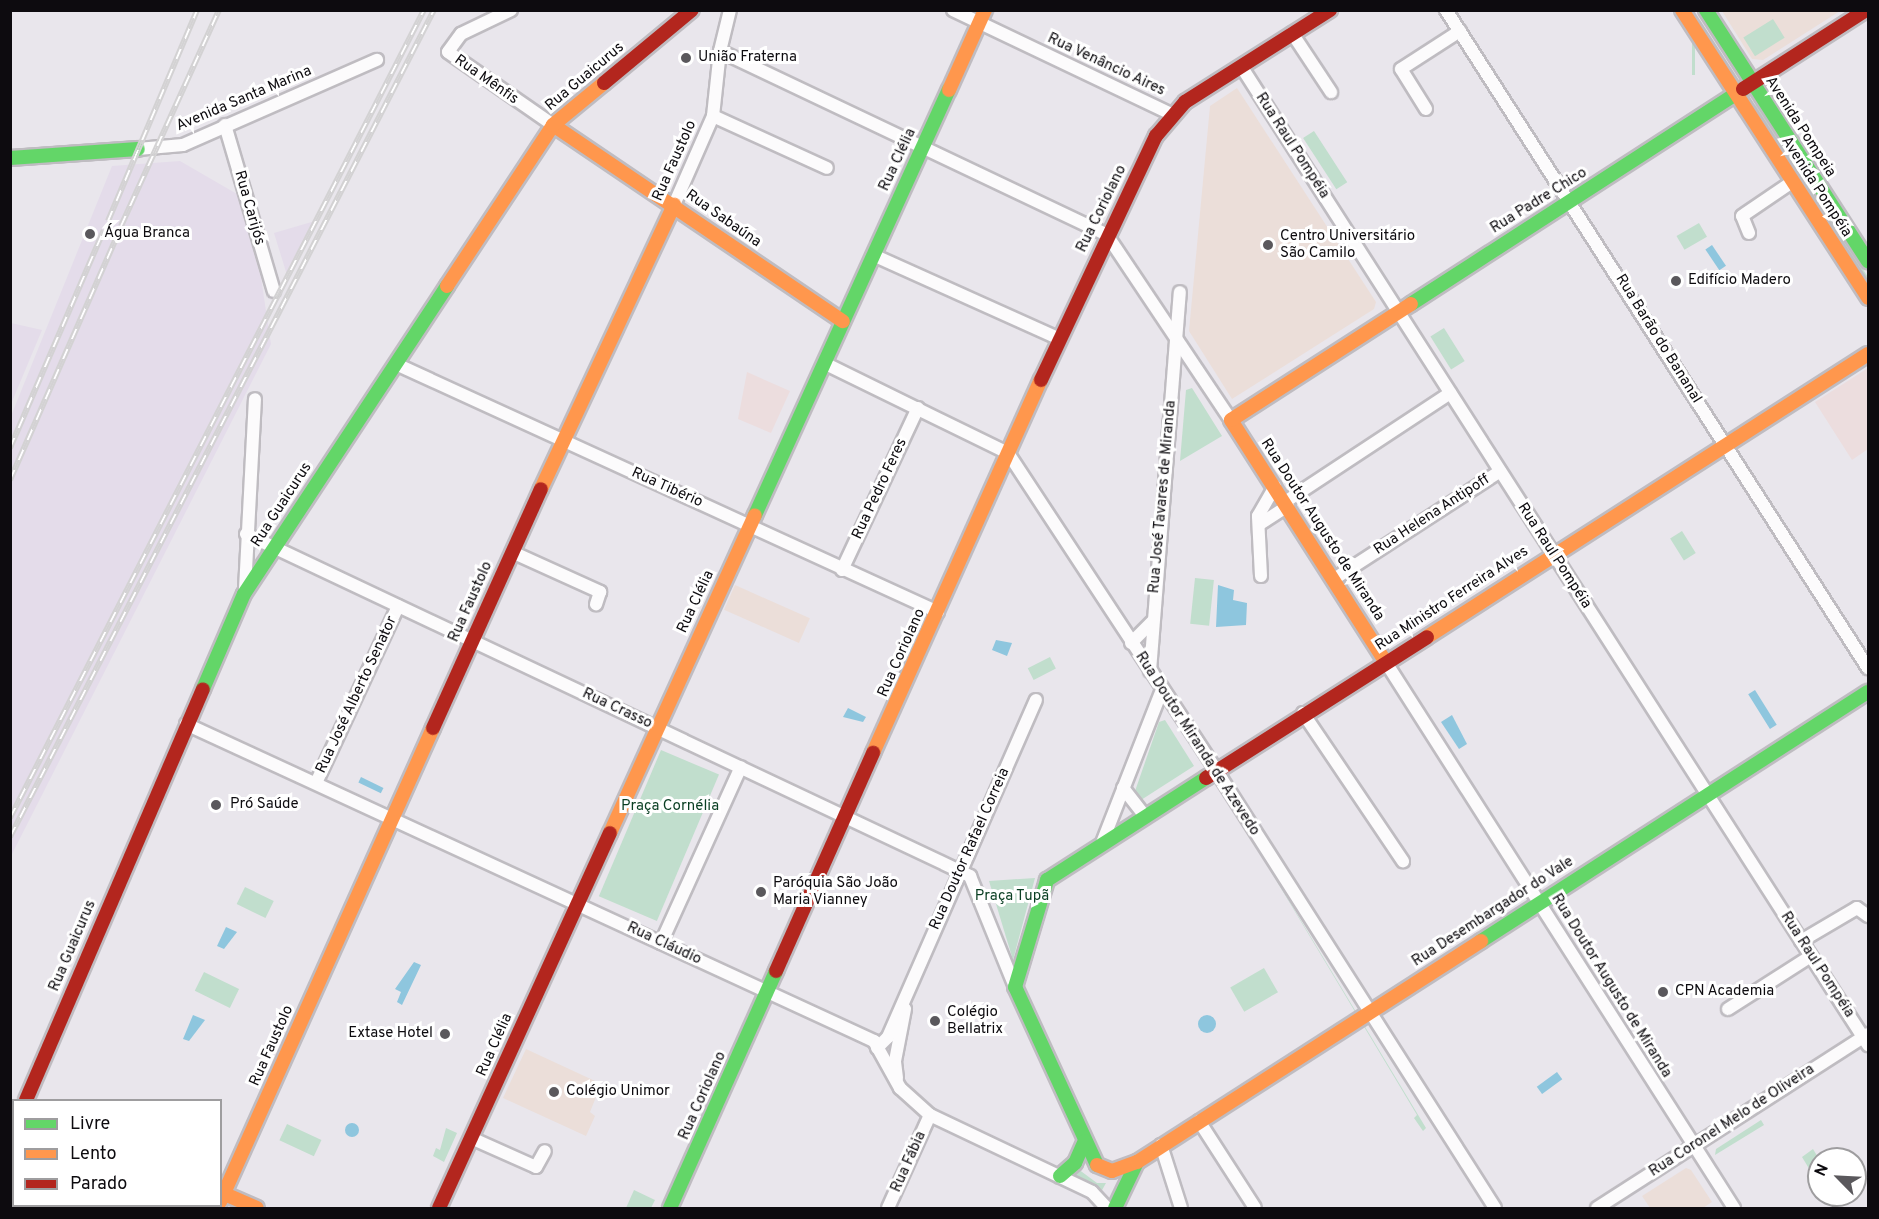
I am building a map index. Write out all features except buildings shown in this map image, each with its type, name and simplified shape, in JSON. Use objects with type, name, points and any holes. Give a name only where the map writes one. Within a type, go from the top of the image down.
[{"type":"street","name":"Rua Mênfis","points":[[511,10],[462,34],[449,53],[553,125]]},
{"type":"street","name":"Rua Guaicurus","points":[[27,1099],[186,724],[244,594],[553,125],[692,10]]},
{"type":"street","name":"Rua Faustolo","points":[[222,1196],[562,441],[674,205],[713,116],[720,51],[730,10]]},
{"type":"street","name":"Rua Venâncio Aires","points":[[953,10],[982,17],[1171,114],[1241,66],[1330,10]]},
{"type":"street","name":"Rua Barão do Bananal","points":[[1446,10],[1869,668]]},
{"type":"street","points":[[1682,10],[1736,94]]},
{"type":"street","name":"Avenida Pompeia","points":[[1706,10],[1869,261]]},
{"type":"street","name":"Rua Padre Chico","points":[[1231,420],[1397,310],[1866,10]]},
{"type":"street","name":"Rua Clélia","points":[[439,1209],[982,17]]},
{"type":"street","points":[[1426,109],[1401,69],[1460,31]]},
{"type":"street","points":[[1292,33],[1331,92]]},
{"type":"street","name":"Rua Doutor Augusto de Miranda","points":[[720,51],[1107,235],[1275,486],[1734,1209]]},
{"type":"street","name":"Avenida Santa Marina","points":[[10,158],[183,145],[377,60]]},
{"type":"street","name":"Rua Raul Pompéia","points":[[1241,66],[1811,956],[1867,1039]]},
{"type":"street","name":"Avenida Pompéia","points":[[1736,94],[1869,298]]},
{"type":"street","name":"Rua Coriolano","points":[[670,1209],[848,817],[1008,453],[1107,235],[1156,136],[1171,114]]},
{"type":"street","points":[[713,116],[827,168]]},
{"type":"street","name":"Rua Carijós","points":[[225,125],[274,291]]},
{"type":"street","name":"Rua Sabaúna","points":[[553,125],[843,321]]},
{"type":"street","points":[[1749,232],[1742,216],[1792,182]]},
{"type":"street","points":[[873,255],[1060,339]]},
{"type":"street","name":"Rua José Tavares de Miranda","points":[[1150,670],[1180,292]]},
{"type":"street","name":"Rua Ministro Ferreira Alves","points":[[1015,987],[1043,889],[1054,873],[1869,354]]},
{"type":"street","points":[[1173,373],[1188,355]]},
{"type":"street","points":[[824,363],[1008,453]]},
{"type":"street","name":"Rua Tibério","points":[[396,364],[938,612]]},
{"type":"street","points":[[1260,524],[1450,393]]},
{"type":"street","points":[[244,594],[255,399]]},
{"type":"street","name":"Rua Pedro Feres","points":[[842,570],[918,408]]},
{"type":"street","name":"Rua Doutor Miranda de Azevedo","points":[[1008,453],[1216,770],[1367,1013],[1495,1209]]},
{"type":"street","name":"Rua Helena Antipoff","points":[[1334,579],[1500,471]]},
{"type":"street","points":[[1261,576],[1258,516],[1275,486]]},
{"type":"street","points":[[246,534],[273,547]]},
{"type":"street","name":"Rua Crasso","points":[[273,547],[961,871]]},
{"type":"street","points":[[512,552],[600,592],[596,604]]},
{"type":"street","name":"Rua José Alberto Senator","points":[[316,783],[398,606]]},
{"type":"street","points":[[1131,643],[1154,621]]},
{"type":"street","points":[[1102,843],[1162,690]]},
{"type":"street","name":"Rua Desembargador do Vale","points":[[1137,1162],[1869,692]]},
{"type":"street","name":"Rua Doutor Rafael Correia","points":[[877,1048],[888,1037],[1036,700]]},
{"type":"street","points":[[1304,713],[1403,861]]},
{"type":"street","name":"Rua Cláudio","points":[[186,724],[874,1041],[897,1082],[930,1114],[1092,1192],[1107,1209]]},
{"type":"street","points":[[661,943],[741,767]]},
{"type":"street","points":[[1124,788],[1144,815]]},
{"type":"street","points":[[961,871],[970,876],[1015,987],[1096,1164],[1106,1171],[1137,1162]]},
{"type":"street","points":[[1801,940],[1857,908],[1869,916]]},
{"type":"street","points":[[1728,1009],[1811,956]]},
{"type":"street","name":"Rua Doutor Rafael Correia","points":[[897,1082],[896,1061],[905,999]]},
{"type":"street","name":"Rua Coronel Melo de Oliveira","points":[[1596,1209],[1867,1039]]},
{"type":"street","name":"Rua Fábia","points":[[888,1209],[930,1114]]},
{"type":"street","points":[[1199,1121],[1255,1209]]},
{"type":"street","points":[[471,1138],[536,1167],[545,1151]]},
{"type":"street","points":[[1060,1176],[1075,1163],[1085,1141]]},
{"type":"street","points":[[1161,1145],[1181,1209]]},
{"type":"street","points":[[1115,1209],[1137,1162]]},
{"type":"street","points":[[222,1200],[257,1209]]},
{"type":"shaded area","points":[[1722,11],[1840,11],[1763,60],[1752,59]]},
{"type":"shaded area","name":"Centro Universitário São Camilo","points":[[1237,88],[1376,302],[1374,309],[1232,399],[1189,331],[1210,106]]},
{"type":"shaded area","points":[[180,161],[237,194],[261,278],[271,344],[11,856],[11,416],[112,166]]},
{"type":"shaded area","points":[[315,221],[287,275],[274,233]]},
{"type":"shaded area","points":[[10,323],[42,330],[11,404]]},
{"type":"shaded area","points":[[1868,368],[1868,449],[1852,460],[1815,402]]},
{"type":"shaded area","points":[[747,372],[790,391],[771,433],[738,419]]},
{"type":"shaded area","points":[[735,585],[810,618],[799,643],[724,610]]},
{"type":"shaded area","name":"Colégio Unimor","points":[[526,1049],[608,1087],[596,1097],[590,1112],[595,1116],[586,1136],[503,1098]]},
{"type":"shaded area","points":[[1686,1168],[1691,1170],[1712,1202],[1703,1208],[1650,1208],[1642,1196]]},
{"type":"green space","points":[[1692,11],[1695,11],[1695,75],[1692,75]]},
{"type":"green space","points":[[1773,19],[1785,38],[1755,56],[1743,38]]},
{"type":"green space","points":[[1756,105],[1868,277],[1868,282],[1754,106]]},
{"type":"green space","points":[[1314,131],[1347,182],[1336,189],[1303,138]]},
{"type":"green space","points":[[1699,223],[1707,237],[1684,250],[1676,236]]},
{"type":"green space","points":[[1444,328],[1465,361],[1451,370],[1430,336]]},
{"type":"green space","points":[[1192,388],[1222,436],[1180,461],[1186,390]]},
{"type":"green space","points":[[1682,531],[1696,553],[1684,560],[1670,538]]},
{"type":"green space","points":[[1195,578],[1214,580],[1209,626],[1190,624]]},
{"type":"green space","points":[[1050,657],[1056,669],[1034,680],[1028,668]]},
{"type":"green space","points":[[1153,675],[1426,1128],[1423,1131],[1414,1118],[1417,1115]]},
{"type":"green space","points":[[1165,720],[1194,766],[1141,800],[1134,794],[1159,722]]},
{"type":"green space","name":"Praça Cornélia","points":[[661,750],[719,775],[657,921],[599,896]]},
{"type":"green space","name":"Praça Tupã","points":[[1035,878],[1013,960],[989,881]]},
{"type":"green space","points":[[245,887],[274,901],[265,918],[237,904]]},
{"type":"green space","points":[[1264,968],[1278,992],[1244,1012],[1230,988]]},
{"type":"green space","points":[[204,972],[239,989],[230,1008],[195,991]]},
{"type":"green space","points":[[1761,1120],[1764,1125],[1715,1155],[1716,1149]]},
{"type":"green space","points":[[287,1124],[321,1140],[314,1156],[279,1140]]},
{"type":"green space","points":[[446,1128],[457,1133],[444,1162],[433,1156],[436,1148],[440,1150]]},
{"type":"green space","points":[[1807,1153],[1807,1165],[1802,1157]]},
{"type":"green space","points":[[1078,1169],[1097,1183],[1106,1183],[1101,1192],[1074,1177]]},
{"type":"green space","points":[[634,1190],[655,1200],[651,1208],[626,1208]]},
{"type":"water","points":[[1712,245],[1726,266],[1719,270],[1705,249]]},
{"type":"water","points":[[1218,585],[1234,590],[1233,600],[1247,603],[1246,625],[1216,627]]},
{"type":"water","points":[[996,640],[1012,643],[1007,656],[992,650]]},
{"type":"water","points":[[1755,690],[1777,725],[1770,729],[1748,694]]},
{"type":"water","points":[[848,708],[866,717],[863,722],[843,717]]},
{"type":"water","points":[[1452,715],[1467,744],[1459,749],[1441,722]]},
{"type":"water","points":[[361,777],[383,788],[381,793],[358,782]]},
{"type":"water","points":[[226,927],[237,932],[224,949],[217,946]]},
{"type":"water","points":[[414,962],[421,965],[402,1005],[397,1002],[401,992],[395,989]]},
{"type":"water","points":[[193,1015],[205,1020],[189,1041],[183,1039]]},
{"type":"water","points":[[1203,1015],[1211,1015],[1216,1020],[1214,1031],[1203,1033],[1198,1028],[1198,1020]]},
{"type":"water","points":[[1557,1072],[1562,1079],[1542,1094],[1537,1087]]},
{"type":"water","points":[[352,1123],[357,1125],[359,1130],[357,1135],[352,1137],[347,1135],[345,1130],[347,1125]]},
{"type":"railway","points":[[108,221],[197,10]]},
{"type":"railway","points":[[121,226],[219,10]]},
{"type":"railway","points":[[10,818],[424,10]]},
{"type":"railway","points":[[10,837],[434,10]]},
{"type":"railway","points":[[10,448],[104,230]]},
{"type":"railway","points":[[10,480],[117,236]]},
{"type":"traffic: fast","points":[[1706,10],[1868,261]]},
{"type":"traffic: fast","points":[[1411,304],[1743,89]]},
{"type":"traffic: fast","points":[[755,515],[949,90]]},
{"type":"traffic: fast","points":[[10,158],[138,149]]},
{"type":"traffic: fast","points":[[203,689],[244,594],[447,286]]},
{"type":"traffic: fast","points":[[1481,941],[1868,692]]},
{"type":"traffic: fast","points":[[1097,1165],[1015,987],[1047,880],[1206,778]]},
{"type":"traffic: fast","points":[[670,1208],[776,971]]},
{"type":"traffic: fast","points":[[1060,1176],[1075,1163],[1085,1141]]},
{"type":"traffic: fast","points":[[1115,1208],[1137,1162]]},
{"type":"traffic: slow","points":[[949,90],[985,10]]},
{"type":"traffic: slow","points":[[1682,10],[1868,298]]},
{"type":"traffic: slow","points":[[447,286],[553,125],[604,83]]},
{"type":"traffic: slow","points":[[553,125],[843,321]]},
{"type":"traffic: slow","points":[[541,489],[674,205]]},
{"type":"traffic: slow","points":[[1385,661],[1231,420],[1411,304]]},
{"type":"traffic: slow","points":[[1427,637],[1868,354]]},
{"type":"traffic: slow","points":[[873,753],[1041,380]]},
{"type":"traffic: slow","points":[[610,833],[755,515]]},
{"type":"traffic: slow","points":[[222,1198],[433,728]]},
{"type":"traffic: slow","points":[[1097,1165],[1112,1171],[1137,1162],[1481,941]]},
{"type":"traffic: slow","points":[[222,1193],[257,1208]]},
{"type":"traffic: jam","points":[[604,83],[692,10]]},
{"type":"traffic: jam","points":[[1041,380],[1156,136],[1185,102],[1330,10]]},
{"type":"traffic: jam","points":[[1743,89],[1866,10]]},
{"type":"traffic: jam","points":[[433,728],[541,489]]},
{"type":"traffic: jam","points":[[1206,778],[1427,637]]},
{"type":"traffic: jam","points":[[26,1099],[203,689]]},
{"type":"traffic: jam","points":[[776,971],[873,753]]},
{"type":"traffic: jam","points":[[439,1208],[610,833]]},
{"type":"traffic: jam","points":[[10,1136],[12,1132]]},
{"type":"place","name":"União Fraterna","points":[[686,58]]},
{"type":"place","name":"Água Branca","points":[[90,234]]},
{"type":"place","name":"Centro Universitário São Camilo","points":[[1268,245]]},
{"type":"place","name":"Edifício Madero","points":[[1676,281]]},
{"type":"place","name":"Pró Saúde","points":[[216,805]]},
{"type":"place","name":"Paróquia São João Maria Vianney","points":[[761,892]]},
{"type":"place","name":"CPN Academia","points":[[1663,992]]},
{"type":"place","name":"Colégio Bellatrix","points":[[935,1021]]},
{"type":"place","name":"Extase Hotel","points":[[445,1034]]},
{"type":"place","name":"Colégio Unimor","points":[[554,1092]]}]
